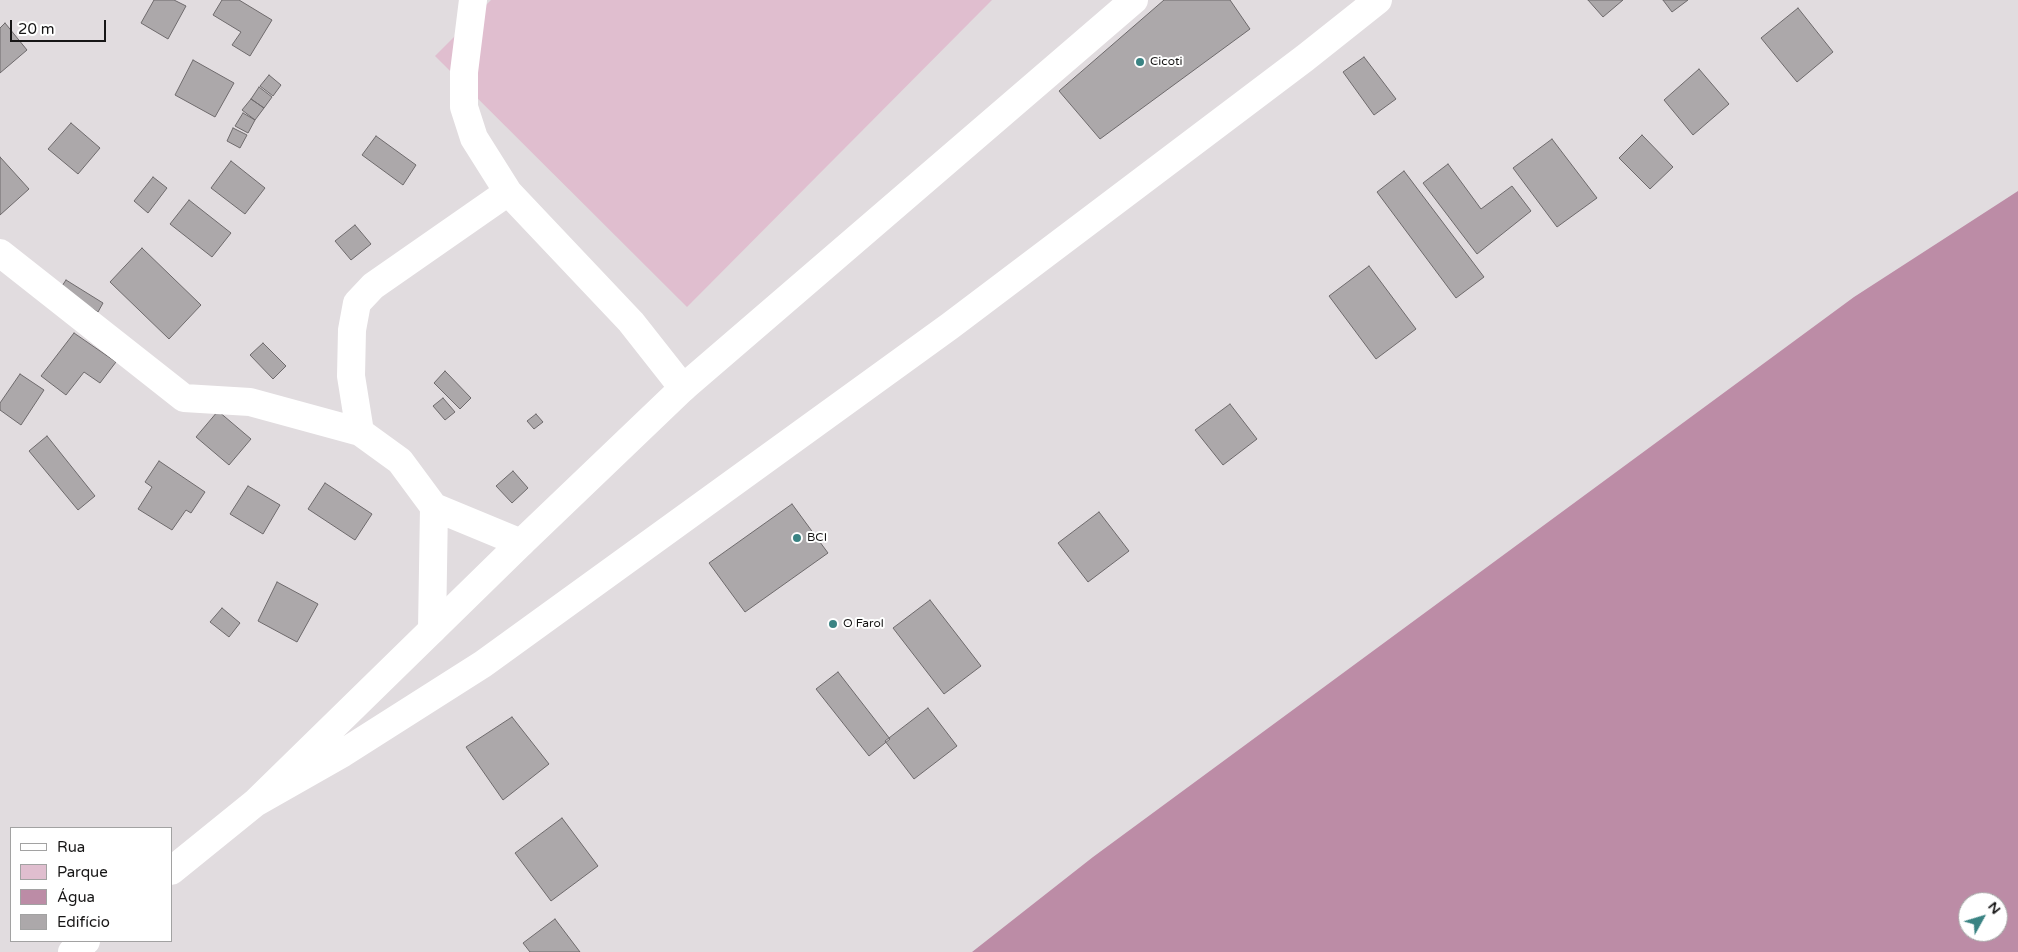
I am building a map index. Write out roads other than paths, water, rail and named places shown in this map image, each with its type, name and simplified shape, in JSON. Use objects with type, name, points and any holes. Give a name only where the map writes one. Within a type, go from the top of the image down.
[{"type":"street","points":[[473,0],[464,72],[464,107],[474,138],[508,192],[631,322],[683,388]]},
{"type":"street","points":[[172,870],[254,803],[520,543],[683,388],[1134,0]]},
{"type":"street","points":[[254,803],[344,753],[500,653],[950,326],[1378,0]]},
{"type":"street","points":[[360,432],[351,376],[352,330],[357,303],[372,286],[508,192]]},
{"type":"street","points":[[0,253],[184,398],[250,402],[360,432],[400,461],[434,507],[520,543]]},
{"type":"street","points":[[432,630],[434,507]]},
{"type":"street","points":[[72,952],[85,942]]},
{"type":"water","points":[[2018,191],[2018,952],[972,952],[1093,857],[1854,297]]},
{"type":"place","name":"Cicoti","points":[[1140,62]]},
{"type":"place","name":"BCI","points":[[797,538]]},
{"type":"place","name":"O Farol","points":[[833,624]]}]
